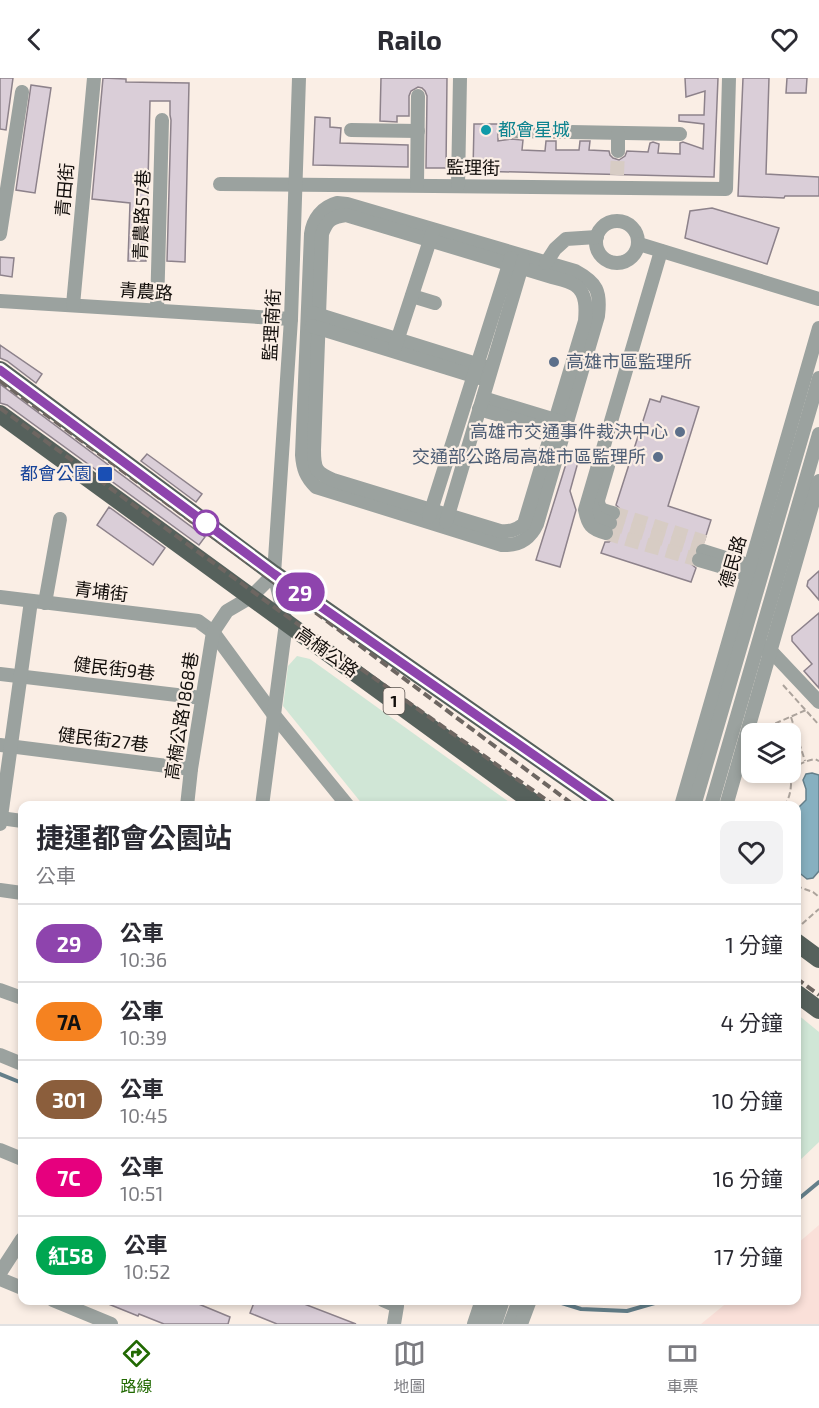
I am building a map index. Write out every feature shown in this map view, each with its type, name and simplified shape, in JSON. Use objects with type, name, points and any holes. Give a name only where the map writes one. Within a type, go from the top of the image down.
[{"type":"main road","name":"高楠公路","points":[[0,370],[274,574],[600,801]]},
{"type":"main road","name":"高楠公路","points":[[0,414],[531,801]]},
{"type":"main road","points":[[801,946],[819,959]]},
{"type":"main road","points":[[801,997],[819,1010]]},
{"type":"street","name":"青田街","points":[[72,305],[94,78]]},
{"type":"street","name":"監理南街","points":[[286,623],[274,574],[291,319],[299,78]]},
{"type":"street","points":[[458,185],[460,78]]},
{"type":"street","name":"監理街","points":[[220,184],[458,185],[617,181],[726,189],[729,78]]},
{"type":"street","points":[[0,234],[22,92]]},
{"type":"street","points":[[417,185],[418,96]]},
{"type":"street","name":"青農路57巷","points":[[157,310],[162,120]]},
{"type":"street","points":[[351,130],[418,131]]},
{"type":"street","points":[[516,131],[680,134]]},
{"type":"street","points":[[618,133],[618,151]]},
{"type":"street","points":[[432,235],[347,204],[330,205],[315,218],[312,228],[314,463],[322,475],[430,516],[509,532],[517,530],[524,524],[598,316],[600,301],[593,283],[575,271],[546,262],[517,260]]},
{"type":"street","points":[[314,317],[322,234],[325,225],[332,219],[346,215],[432,235],[517,260],[576,285],[585,300],[585,321],[559,427]]},
{"type":"street","points":[[610,222],[624,222],[636,231],[639,244],[633,257],[621,263],[614,263],[598,251],[597,237],[604,225],[610,222]]},
{"type":"street","points":[[396,346],[432,235]]},
{"type":"street","points":[[546,262],[566,239],[597,237]]},
{"type":"street","points":[[639,244],[819,299]]},
{"type":"street","points":[[665,252],[598,500],[598,505],[609,523],[596,530],[588,522],[585,510],[665,252]]},
{"type":"street","points":[[430,516],[483,372],[517,260]]},
{"type":"street","points":[[412,296],[435,303]]},
{"type":"street","name":"青農路","points":[[0,301],[291,319]]},
{"type":"street","points":[[314,317],[396,346],[483,372]]},
{"type":"street","name":"德民路","points":[[683,801],[734,642],[787,461],[819,328]]},
{"type":"street","points":[[446,521],[481,403],[483,372]]},
{"type":"street","name":"德民路","points":[[787,461],[819,378]]},
{"type":"street","points":[[481,403],[559,427]]},
{"type":"street","points":[[727,801],[763,648],[814,469],[819,434]]},
{"type":"street","points":[[787,461],[814,469]]},
{"type":"street","points":[[713,801],[819,481]]},
{"type":"street","points":[[18,821],[0,820],[5,746],[38,602],[60,519]]},
{"type":"street","points":[[702,551],[745,554],[756,567],[740,572],[702,551]]},
{"type":"street","points":[[274,574],[251,597],[227,611],[213,632],[274,715],[344,801]]},
{"type":"street","name":"青埔街","points":[[0,597],[198,621],[213,632]]},
{"type":"street","points":[[263,801],[286,623]]},
{"type":"street","name":"高楠公路1868巷","points":[[188,801],[213,632]]},
{"type":"street","points":[[734,642],[763,648],[819,702]]},
{"type":"street","name":"德民路","points":[[695,801],[734,642]]},
{"type":"street","name":"健民街9巷","points":[[0,674],[202,698]]},
{"type":"street","name":"健民街27巷","points":[[5,746],[191,769]]},
{"type":"street","points":[[0,890],[18,892]]},
{"type":"street","points":[[0,990],[18,997]]},
{"type":"street","points":[[0,1055],[18,1062]]},
{"type":"street","points":[[0,1150],[18,1157]]},
{"type":"street","points":[[0,1273],[18,1245]]},
{"type":"street","points":[[0,1279],[18,1286]]},
{"type":"street","points":[[65,1305],[111,1324]]},
{"type":"street","points":[[394,1305],[397,1306],[394,1324]]},
{"type":"street","points":[[474,1324],[480,1305]]},
{"type":"street","points":[[485,1324],[491,1305]]},
{"type":"street","points":[[495,1324],[502,1305]]},
{"type":"street","points":[[510,1324],[517,1305]]},
{"type":"street","points":[[521,1324],[528,1305]]},
{"type":"path","points":[[783,685],[819,725]]},
{"type":"path","points":[[777,723],[806,710]]},
{"type":"path","points":[[791,717],[805,761]]},
{"type":"path","points":[[788,801],[792,773],[797,765],[815,759],[819,761]]},
{"type":"path","points":[[801,888],[819,897]]},
{"type":"path","points":[[802,924],[819,909]]},
{"type":"shaded area","points":[[819,1225],[819,1324],[701,1324],[724,1305],[801,1305],[801,1241]]},
{"type":"green space","points":[[297,656],[310,659],[507,801],[360,801],[283,706],[288,666]]},
{"type":"green space","points":[[801,1017],[819,1032],[819,1142],[801,1159]]},
{"type":"water","points":[[806,774],[819,775],[819,871],[813,878],[807,879],[801,874],[801,805],[806,800],[803,780]]},
{"type":"building","points":[[0,78],[13,78],[6,130],[0,129]]},
{"type":"building","points":[[103,78],[126,79],[126,82],[189,83],[185,262],[167,261],[170,101],[150,101],[146,261],[128,261],[130,203],[92,199]]},
{"type":"building","points":[[381,78],[447,78],[446,168],[426,168],[427,96],[425,91],[418,87],[411,91],[409,116],[397,116],[397,122],[380,121]]},
{"type":"building","name":"都會星城","points":[[685,78],[718,78],[714,177],[473,171],[474,124],[498,124],[498,141],[523,140],[522,150],[545,151],[546,141],[556,141],[556,150],[579,150],[580,141],[590,141],[589,150],[609,151],[613,158],[619,160],[625,156],[627,151],[648,152],[650,143],[653,142],[659,144],[658,153],[680,154],[680,143],[683,142],[703,149],[704,124],[679,121],[679,115],[704,115],[705,91],[686,97]]},
{"type":"building","points":[[743,78],[769,78],[766,174],[819,177],[819,196],[785,196],[784,198],[738,196]]},
{"type":"building","points":[[787,78],[807,78],[806,93],[786,93]]},
{"type":"building","points":[[31,85],[51,88],[35,193],[16,190]]},
{"type":"building","points":[[315,117],[330,118],[330,127],[341,128],[340,143],[408,145],[408,167],[313,165]]},
{"type":"building","points":[[712,208],[779,228],[767,264],[685,238],[690,211]]},
{"type":"building","points":[[0,257],[14,258],[12,277],[0,275]]},
{"type":"building","points":[[0,345],[42,374],[36,383],[0,358]]},
{"type":"building","points":[[0,384],[205,537],[199,545],[7,405],[0,403]]},
{"type":"building","name":"交通部公路局高雄市區監理所","points":[[662,396],[699,407],[668,506],[711,520],[704,542],[697,545],[691,557],[690,563],[696,568],[691,582],[601,553],[605,542],[613,539],[619,525],[618,520],[622,516],[622,511],[616,505],[650,399],[660,402]]},
{"type":"building","points":[[570,451],[580,455],[570,491],[576,510],[560,567],[536,560]]},
{"type":"building","points":[[147,454],[202,494],[196,502],[141,461]]},
{"type":"building","points":[[109,507],[165,548],[153,565],[97,525]]},
{"type":"building","points":[[819,571],[819,600],[807,586],[808,581]]},
{"type":"building","points":[[819,613],[819,688],[804,671],[812,664],[792,641],[792,636]]},
{"type":"building","points":[[111,1305],[201,1305],[230,1317],[228,1324],[164,1324],[139,1314],[138,1316]]},
{"type":"building","points":[[253,1305],[307,1305],[356,1324],[277,1324],[250,1313]]},
{"type":"waterway","points":[[0,1074],[18,1081]]},
{"type":"waterway","points":[[801,1197],[819,1182]]},
{"type":"waterway","points":[[568,1305],[581,1309],[627,1311],[648,1305]]},
{"type":"tunnel","points":[[617,175],[618,151]]},
{"type":"tunnel","points":[[613,513],[705,542]]},
{"type":"tunnel","points":[[610,523],[703,551]]},
{"type":"tunnel","points":[[606,533],[699,560]]},
{"type":"railway","points":[[0,381],[568,801]]},
{"type":"railway","points":[[0,408],[292,620],[548,801]]},
{"type":"railway","points":[[801,982],[819,995]]},
{"type":"bus line","name":"29","points":[[0,370],[274,574],[600,801]]},
{"type":"place","name":"都會星城","points":[[486,130]]},
{"type":"place","name":"高雄市區監理所","points":[[554,362]]},
{"type":"place","name":"高雄市交通事件裁決中心","points":[[680,432]]},
{"type":"place","name":"交通部公路局高雄市區監理所","points":[[658,457]]},
{"type":"place","name":"都會公園","points":[[105,474]]}]
